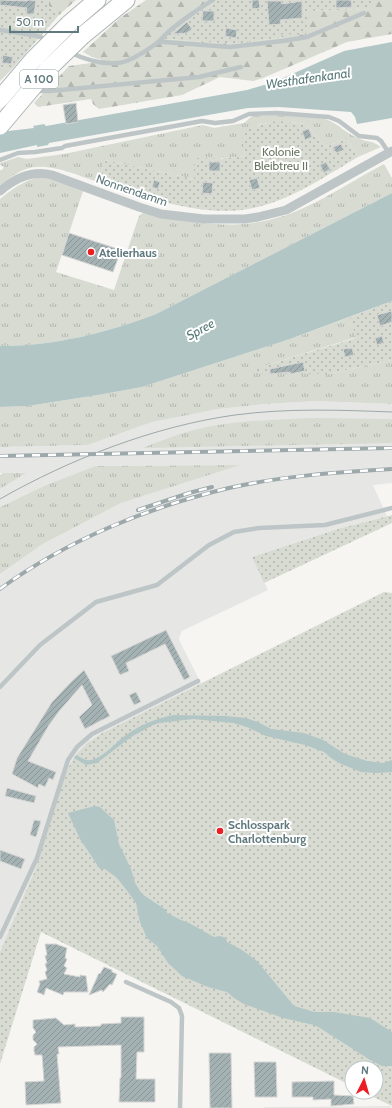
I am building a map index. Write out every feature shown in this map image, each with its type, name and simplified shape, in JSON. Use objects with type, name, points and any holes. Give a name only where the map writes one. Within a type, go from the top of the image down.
[{"type":"highway","name":"A 100","points":[[7,96],[33,60],[69,24],[97,0]]},
{"type":"highway","name":"A 100","points":[[0,126],[48,69],[82,36],[126,0]]},
{"type":"street","name":"Nonnendamm","points":[[0,191],[25,175],[43,173],[161,214],[204,219],[245,219],[286,210],[390,152]]},
{"type":"lane","points":[[63,49],[80,58],[98,62],[114,63],[128,60],[158,42],[165,34],[213,0]]},
{"type":"lane","points":[[158,42],[230,47],[283,41],[307,37],[364,12]]},
{"type":"lane","points":[[0,30],[38,36],[57,46]]},
{"type":"lane","points":[[11,78],[51,42]]},
{"type":"lane","points":[[20,92],[50,91],[199,77],[241,67]]},
{"type":"lane","points":[[0,93],[7,96]]},
{"type":"lane","points":[[0,160],[18,153],[62,148],[65,146],[202,121],[215,123],[233,120],[249,114],[276,113],[330,117],[339,121],[359,136],[377,138],[390,152]]},
{"type":"lane","points":[[0,687],[40,645],[96,602],[157,585],[209,545],[234,532],[259,528],[325,525],[392,508]]},
{"type":"lane","points":[[0,937],[37,858],[68,760],[77,747],[92,734],[198,681]]},
{"type":"lane","points":[[126,982],[171,1002],[179,1008],[182,1016],[180,1108]]},
{"type":"shaded area","points":[[317,401],[392,404],[392,483],[373,485],[387,516],[341,528],[252,557],[268,590],[182,631],[179,638],[180,642],[201,683],[91,740],[65,776],[37,868],[0,952],[0,574],[43,544],[121,503],[238,465],[95,466],[46,485],[0,507],[0,489],[25,473],[0,473],[0,447],[88,445],[152,422],[185,415],[218,409],[265,404]]},
{"type":"shaded area","points":[[391,1106],[391,1108],[264,1108],[264,1107]]},
{"type":"green space","points":[[0,0],[49,0],[49,6],[59,15],[11,70],[0,67]]},
{"type":"green space","points":[[49,0],[76,0],[59,15],[49,6]]},
{"type":"green space","points":[[146,0],[218,0],[199,11],[165,39],[235,44],[282,37],[282,34],[308,11],[373,9],[373,0],[392,0],[392,34],[347,42],[253,81],[220,77],[182,95],[99,109],[93,104],[91,99],[38,107],[34,103],[69,66],[91,63],[102,64],[102,60],[83,52],[120,18]]},
{"type":"green space","points":[[218,0],[373,0],[373,9],[308,11],[306,35],[282,34],[282,37],[235,44],[165,39],[165,37],[189,18]]},
{"type":"green space","points":[[0,67],[11,70],[0,81]]},
{"type":"green space","points":[[278,115],[311,117],[328,120],[354,136],[381,147],[358,157],[346,138],[325,147],[306,124],[272,122],[256,126],[243,136],[245,155],[240,157],[223,158],[194,167],[194,179],[105,160],[98,182],[63,170],[34,167],[19,172],[0,185],[0,170],[4,167],[0,165],[0,163],[18,157],[27,159],[64,154],[203,125],[214,128],[244,123],[252,116]]},
{"type":"green space","name":"Kolonie Bleibtreu II","points":[[278,121],[306,124],[325,147],[346,138],[358,157],[313,184],[289,196],[265,205],[244,210],[223,211],[181,206],[98,182],[105,160],[194,179],[196,158],[223,159],[245,155],[243,140],[244,132],[255,127]]},
{"type":"green space","points":[[384,164],[392,178],[392,193],[156,314],[118,327],[80,337],[40,344],[0,346],[0,199],[30,180],[44,177],[51,178],[83,191],[56,272],[114,290],[139,216],[143,213],[190,221],[221,224],[252,223],[269,220],[300,210]]},
{"type":"green space","points":[[392,301],[392,360],[328,374],[244,373],[356,338],[350,317]]},
{"type":"green space","points":[[350,317],[357,337],[261,367],[328,374],[392,360],[392,404],[317,401],[218,409],[152,422],[88,445],[0,447],[0,407],[28,406],[142,387],[290,339]]},
{"type":"green space","points":[[315,418],[392,419],[392,443],[143,448],[197,429],[230,423]]},
{"type":"green space","points":[[240,465],[121,503],[43,544],[0,574],[0,507],[46,485],[95,466]]},
{"type":"green space","points":[[3,473],[26,473],[0,489],[0,475]]},
{"type":"green space","points":[[392,515],[392,523],[264,583],[252,557],[341,528]]},
{"type":"green space","name":"Schlosspark Charlottenburg","points":[[384,592],[392,593],[392,1106],[380,1100],[384,1100],[384,1060],[344,1060],[344,1082],[41,932],[0,1064],[0,952],[36,868],[68,768],[75,756],[86,744],[102,733]]},
{"type":"water","name":"Westhafenkanal","points":[[392,42],[392,118],[357,124],[355,117],[351,112],[279,107],[248,108],[49,143],[48,145],[37,147],[37,145],[0,153],[0,132],[34,128],[33,126],[44,124],[46,126],[247,90],[274,82],[344,51]]},
{"type":"water","name":"Spree","points":[[392,193],[392,301],[290,339],[142,387],[28,406],[0,407],[0,346],[40,344],[80,337],[118,327],[156,314]]},
{"type":"water","points":[[174,715],[246,718],[271,729],[304,733],[323,740],[345,754],[367,761],[383,763],[392,760],[392,772],[361,772],[339,763],[324,752],[305,745],[266,736],[247,727],[233,723],[193,719],[153,725],[131,737],[97,763],[86,765],[74,758],[76,755],[86,760],[95,759],[137,728],[155,720]]},
{"type":"water","points":[[95,806],[100,807],[114,820],[119,844],[131,869],[135,883],[142,894],[166,910],[167,913],[214,937],[220,936],[226,938],[227,942],[242,950],[257,961],[294,1006],[314,1012],[334,1012],[370,1018],[392,1032],[392,1066],[384,1066],[384,1060],[370,1060],[314,1025],[283,1018],[244,1004],[227,992],[208,987],[182,976],[168,963],[157,946],[147,938],[140,922],[136,903],[117,878],[105,869],[100,869],[80,839],[68,813]]},
{"type":"building","points":[[0,0],[36,1],[34,14],[26,14],[27,8],[0,5]]},
{"type":"building","points":[[252,0],[259,0],[260,8],[252,9]]},
{"type":"building","points":[[336,0],[351,0],[352,7],[336,8]]},
{"type":"building","points":[[267,1],[281,1],[282,4],[302,1],[302,18],[280,20],[281,24],[269,25]]},
{"type":"building","points":[[203,11],[214,11],[214,21],[202,21]]},
{"type":"building","points":[[187,22],[192,29],[187,33],[173,34]]},
{"type":"building","points":[[226,28],[237,30],[236,38],[225,36]]},
{"type":"building","points":[[3,55],[13,57],[11,64],[2,63]]},
{"type":"building","points":[[76,103],[78,122],[66,124],[63,105]]},
{"type":"building","points":[[309,129],[312,137],[305,140],[302,131]]},
{"type":"building","points":[[341,144],[344,150],[336,153],[333,147]]},
{"type":"building","points":[[209,162],[220,162],[220,171],[209,171]]},
{"type":"building","points":[[326,162],[330,169],[324,173],[320,165]]},
{"type":"building","points":[[257,178],[260,188],[252,190],[249,180]]},
{"type":"building","points":[[154,180],[160,182],[158,189],[152,187]]},
{"type":"building","points":[[203,182],[213,183],[212,194],[202,193]]},
{"type":"building","name":"Atelierhaus","points":[[69,233],[121,250],[113,272],[62,255]]},
{"type":"building","points":[[392,311],[392,322],[380,326],[377,315]]},
{"type":"building","points":[[382,336],[384,343],[377,345],[375,338]]},
{"type":"building","points":[[352,348],[354,355],[345,357],[343,349]]},
{"type":"building","points":[[303,362],[305,371],[290,374],[290,372],[270,374],[270,369]]},
{"type":"building","points":[[166,630],[190,677],[184,680],[165,644],[126,663],[129,671],[120,675],[111,656]]},
{"type":"building","points":[[84,670],[110,716],[85,729],[79,717],[92,705],[82,685],[49,725],[28,761],[56,772],[53,780],[49,778],[45,787],[39,784],[38,788],[12,774],[17,758],[52,702]]},
{"type":"building","points":[[136,692],[141,702],[134,705],[129,695]]},
{"type":"building","points":[[7,788],[36,796],[34,803],[5,796]]},
{"type":"building","points":[[34,820],[41,821],[36,837],[30,835]]},
{"type":"building","points":[[0,850],[25,859],[21,869],[0,861]]},
{"type":"building","points":[[45,944],[56,944],[67,948],[65,958],[67,959],[64,966],[67,968],[64,974],[80,977],[80,975],[86,976],[88,992],[64,992],[63,995],[46,988],[44,995],[37,992],[40,984],[39,981],[47,979],[45,972],[47,970],[45,964],[47,963],[45,956],[47,955]]},
{"type":"building","points":[[104,967],[117,974],[112,985],[110,984],[103,992],[102,990],[89,995],[99,973],[100,974]]},
{"type":"building","points":[[121,1017],[144,1017],[144,1052],[137,1052],[136,1079],[155,1079],[155,1102],[119,1102],[121,1045],[58,1047],[59,1054],[57,1054],[61,1103],[26,1105],[25,1082],[44,1081],[42,1055],[35,1055],[34,1051],[34,1047],[37,1044],[33,1040],[33,1035],[36,1032],[33,1028],[33,1020],[56,1018],[64,1025],[75,1024],[75,1027],[101,1026],[101,1024],[121,1023]]},
{"type":"building","points":[[209,1053],[231,1053],[232,1108],[210,1108]]},
{"type":"building","points":[[254,1062],[276,1062],[277,1097],[255,1097]]},
{"type":"building","points":[[334,1081],[334,1095],[344,1096],[344,1100],[354,1100],[354,1104],[331,1106],[331,1099],[313,1100],[313,1097],[292,1097],[292,1082]]},
{"type":"tram line","points":[[0,499],[27,484],[114,446],[174,427],[205,420],[235,415],[294,410],[392,412]]},
{"type":"railway","points":[[0,456],[392,448]]},
{"type":"railway","points":[[0,589],[26,571],[81,541],[139,515],[169,505],[229,488],[269,480],[331,473],[392,469]]},
{"type":"railway","points":[[138,510],[212,487]]},
{"type":"place","name":"Atelierhaus","points":[[91,252]]},
{"type":"place","name":"Schlosspark Charlottenburg","points":[[220,831]]}]
